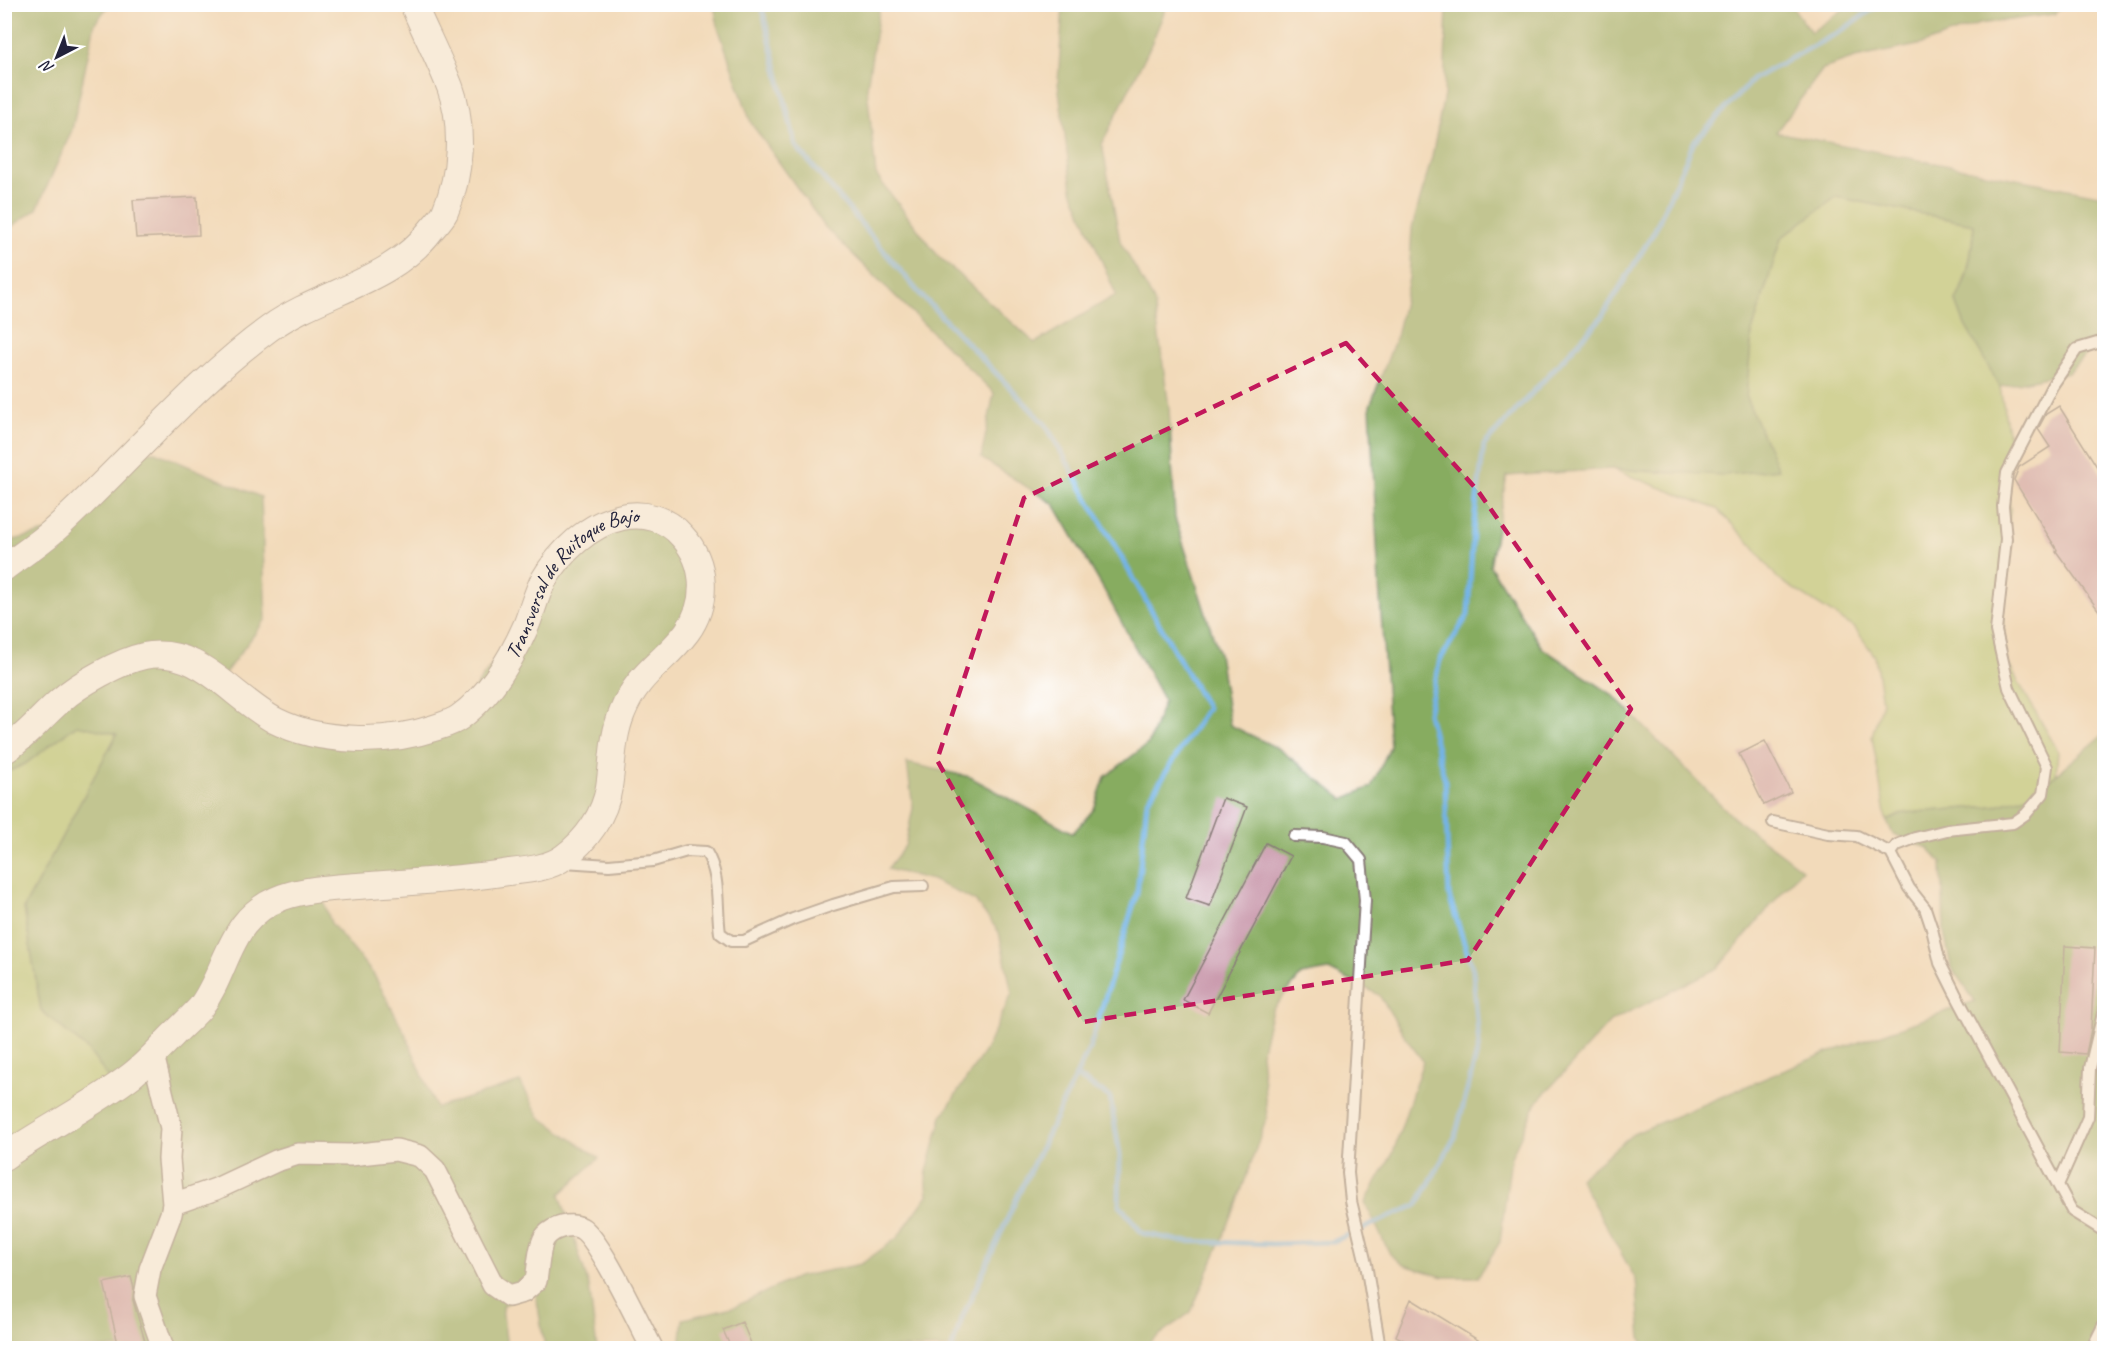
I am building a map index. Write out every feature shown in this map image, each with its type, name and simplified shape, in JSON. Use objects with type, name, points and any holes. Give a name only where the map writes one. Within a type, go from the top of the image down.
[{"type":"street","points":[[4,568],[50,534],[214,375],[272,327],[396,264],[422,243],[444,213],[454,182],[458,150],[458,117],[450,88],[413,4]]},
{"type":"street","name":"Transversal de Ruitoque Bajo","points":[[4,751],[18,742],[63,698],[96,676],[140,656],[164,654],[189,659],[276,721],[316,735],[347,739],[387,738],[424,732],[456,720],[480,699],[505,667],[524,630],[543,582],[565,552],[582,536],[599,525],[621,517],[641,515],[660,520],[679,531],[692,548],[700,567],[703,584],[696,618],[685,636],[650,669],[633,689],[615,736],[609,791],[604,808],[581,842],[559,861],[528,870],[495,874],[323,889],[283,897],[259,909],[242,927],[227,951],[217,980],[200,1008],[136,1072],[4,1157]]},
{"type":"street","points":[[153,1055],[171,1128],[169,1159],[173,1204],[150,1269],[145,1296],[163,1348]]},
{"type":"street","points":[[173,1204],[216,1189],[276,1161],[298,1154],[350,1155],[396,1150],[420,1156],[435,1170],[493,1285],[508,1296],[523,1292],[536,1281],[546,1236],[562,1226],[581,1228],[599,1246],[652,1348]]},
{"type":"lane","points":[[1891,853],[1897,845],[1947,830],[2013,823],[2026,814],[2043,794],[2047,767],[2009,688],[1996,631],[2006,539],[2003,506],[2007,473],[2052,386],[2077,349],[2104,341]]},
{"type":"lane","points":[[1773,822],[1828,834],[1857,836],[1891,853],[1909,888],[1925,908],[1940,963],[2072,1211],[2104,1231]]},
{"type":"lane","points":[[1294,836],[1323,837],[1346,842],[1361,860],[1365,900],[1348,1173],[1351,1201],[1366,1264],[1380,1348]]},
{"type":"lane","points":[[559,861],[609,865],[653,861],[687,851],[706,852],[713,863],[719,904],[720,933],[731,941],[744,941],[803,916],[894,887],[923,886]]},
{"type":"lane","points":[[2058,1185],[2088,1118],[2090,1068],[2104,1009]]},
{"type":"lane","points":[[2092,1348],[2104,1324]]},
{"type":"highlighted area","points":[[1346,343],[1478,491],[1631,709],[1468,960],[1083,1022],[937,760],[1024,498]]},
{"type":"green space","points":[[5,4],[109,5],[95,23],[72,130],[37,209],[5,231]]},
{"type":"green space","points":[[714,5],[880,5],[867,87],[876,175],[939,257],[1035,343],[1116,295],[1072,190],[1058,83],[1063,5],[1167,5],[1150,47],[1102,144],[1120,241],[1154,301],[1169,407],[1175,518],[1219,654],[1230,725],[1279,749],[1343,799],[1371,787],[1390,747],[1370,406],[1396,337],[1409,278],[1412,228],[1432,157],[1444,95],[1447,5],[1791,5],[1811,32],[1850,5],[2065,5],[2054,14],[1979,24],[1923,44],[1855,58],[1823,69],[1776,132],[2104,196],[2104,336],[2068,372],[2000,387],[1965,325],[1956,301],[1969,264],[1974,224],[1836,197],[1781,238],[1752,332],[1746,398],[1778,469],[1724,475],[1612,469],[1507,476],[1490,566],[1542,648],[1613,695],[1733,817],[1802,869],[1718,968],[1611,1021],[1537,1102],[1511,1157],[1500,1242],[1478,1277],[1443,1277],[1404,1265],[1390,1254],[1365,1203],[1393,1153],[1423,1061],[1379,995],[1329,970],[1301,975],[1272,1010],[1261,1053],[1267,1117],[1236,1206],[1191,1312],[1142,1348],[680,1348],[683,1319],[736,1306],[797,1277],[861,1264],[897,1238],[928,1195],[926,1175],[942,1116],[986,1049],[1012,993],[999,932],[975,901],[932,880],[887,869],[905,846],[913,808],[907,763],[970,777],[1073,833],[1094,809],[1105,777],[1149,743],[1164,701],[1103,588],[1054,504],[981,458],[994,393],[825,227],[751,123],[718,27]]},
{"type":"green space","points":[[1836,197],[1974,224],[1969,264],[1956,301],[1965,325],[2000,387],[2010,442],[2003,473],[2010,508],[2000,600],[2007,662],[2058,751],[2056,776],[2033,794],[1994,806],[1904,813],[1886,820],[1872,736],[1882,702],[1875,656],[1855,628],[1778,579],[1752,545],[1717,509],[1612,469],[1670,473],[1777,469],[1746,398],[1752,332],[1781,238]]},
{"type":"green space","points":[[155,452],[261,497],[266,619],[219,681],[312,734],[452,719],[595,524],[675,530],[696,603],[646,668],[605,789],[554,860],[319,888],[331,923],[374,975],[406,1035],[436,1108],[520,1082],[540,1117],[599,1158],[560,1194],[589,1286],[597,1348],[545,1348],[535,1289],[502,1306],[507,1348],[5,1348],[4,1153],[113,1084],[88,1050],[41,1010],[24,908],[117,734],[77,725],[25,764],[5,773],[5,542],[46,532],[129,453]]},
{"type":"green space","points":[[77,724],[117,734],[24,908],[41,1010],[88,1050],[113,1084],[5,1153],[5,773],[25,764]]},
{"type":"green space","points":[[2104,734],[2104,1348],[2021,1348],[2012,1343],[1978,1348],[1646,1348],[1641,1338],[1636,1280],[1579,1178],[1633,1134],[1811,1059],[1975,1001],[1951,967],[1944,932],[1942,863],[1928,848],[1893,834],[1886,820],[1904,813],[1994,806],[2033,794]]},
{"type":"building","points":[[197,197],[199,235],[136,238],[133,200]]},
{"type":"building","points":[[2059,406],[2104,478],[2104,618],[2056,551],[2014,480],[2019,467],[2050,447],[2038,429],[2046,414]]},
{"type":"building","points":[[1765,741],[1791,792],[1764,805],[1739,754]]},
{"type":"building","points":[[1223,798],[1247,807],[1210,906],[1186,898]]},
{"type":"building","points":[[1266,843],[1291,856],[1208,1013],[1183,1000]]},
{"type":"building","points":[[2065,946],[2095,948],[2091,1030],[2086,1054],[2060,1052]]},
{"type":"building","points":[[131,1277],[134,1288],[133,1300],[147,1348],[119,1348],[104,1283]]},
{"type":"building","points":[[1411,1299],[1491,1348],[1418,1348],[1396,1336]]},
{"type":"building","points":[[742,1322],[753,1348],[731,1348],[723,1330]]},
{"type":"waterway","points":[[761,4],[796,146],[920,294],[1046,425],[1207,708],[1147,802],[1137,893],[1090,1047],[1021,1189],[962,1318],[952,1348]]},
{"type":"waterway","points":[[1076,1076],[1110,1097],[1120,1155],[1119,1204],[1142,1233],[1180,1241],[1273,1244],[1332,1242],[1417,1205],[1455,1137],[1479,1045],[1473,970],[1449,896],[1445,781],[1428,713],[1440,660],[1468,615],[1473,530],[1484,445],[1601,318],[1654,232],[1694,142],[1753,79],[1841,31],[1880,4]]}]
